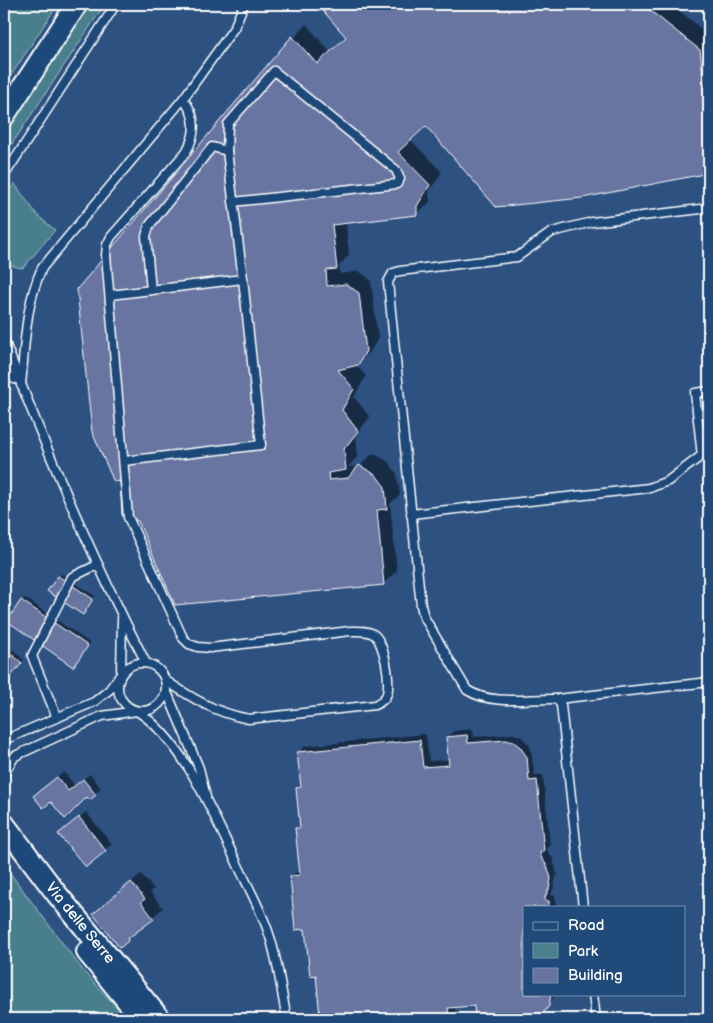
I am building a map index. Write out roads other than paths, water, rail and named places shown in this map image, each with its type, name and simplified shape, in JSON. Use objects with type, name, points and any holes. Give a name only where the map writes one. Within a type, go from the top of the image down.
[{"type":"street","points":[[4,116],[77,4]]},
{"type":"street","name":"Via delle Serre","points":[[4,824],[56,894],[160,1019]]},
{"type":"street","name":"Via delle Serre","points":[[4,843],[51,906],[142,1019]]},
{"type":"lane","points":[[4,176],[116,4]]},
{"type":"lane","points":[[21,385],[28,311],[35,284],[42,268],[183,99],[234,28],[244,4]]},
{"type":"lane","points":[[124,461],[261,445],[227,151],[228,124],[274,70],[396,170],[400,179],[397,184],[233,202]]},
{"type":"lane","points":[[4,740],[94,702],[109,690],[121,674],[132,665],[146,663],[158,669],[165,680],[199,704],[234,716],[250,719],[374,705],[386,696],[389,687],[383,647],[379,639],[371,632],[350,632],[210,648],[189,644],[184,638],[128,517],[106,255],[107,245],[111,237],[192,143],[194,128],[191,110],[183,99]]},
{"type":"lane","points":[[151,290],[146,236],[149,226],[212,148],[227,151]]},
{"type":"lane","points":[[709,208],[592,222],[552,232],[517,257],[393,273],[388,282],[421,606],[424,617],[467,690],[478,697],[558,700],[709,682]]},
{"type":"lane","points":[[110,295],[243,280]]},
{"type":"lane","points":[[4,340],[32,416],[98,564],[146,663]]},
{"type":"lane","points":[[4,358],[14,378],[21,385]]},
{"type":"lane","points":[[702,456],[695,393],[709,391]]},
{"type":"lane","points":[[411,514],[649,488],[668,481],[709,450]]},
{"type":"lane","points":[[57,718],[32,656],[72,577],[98,564]]},
{"type":"lane","points":[[122,616],[121,674],[118,682],[120,696],[130,708],[146,716],[169,742],[206,802],[270,934],[286,1019]]},
{"type":"lane","points":[[165,680],[166,690],[199,768],[206,802]]},
{"type":"lane","points":[[4,773],[15,756],[102,716],[151,709],[158,705],[166,690]]},
{"type":"lane","points":[[558,700],[561,705],[583,906]]},
{"type":"lane","points":[[593,996],[596,1019]]}]
